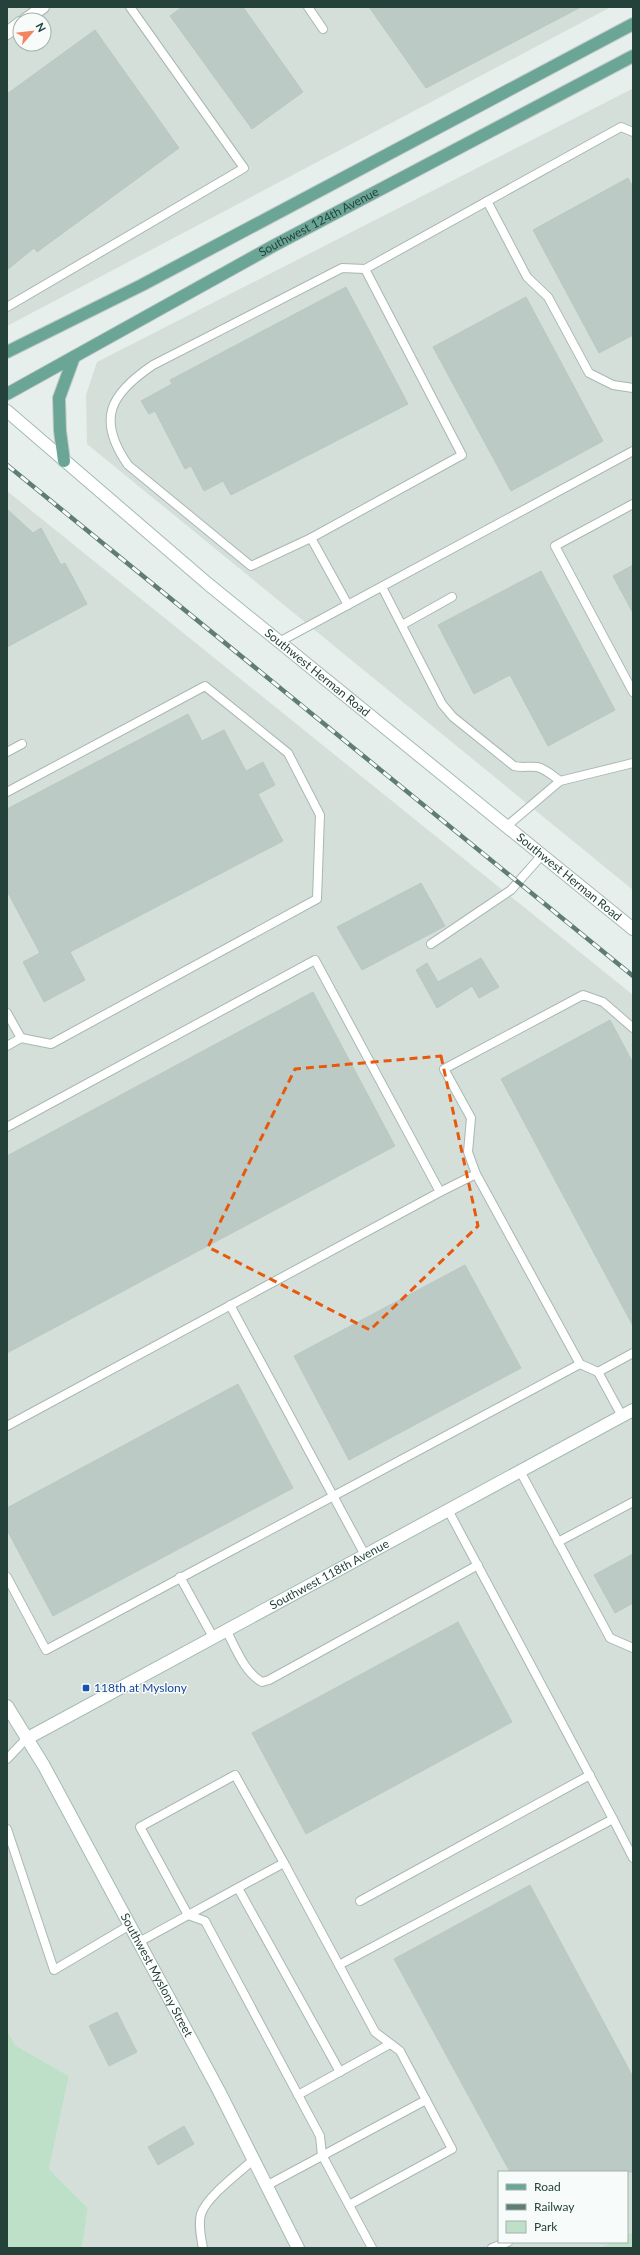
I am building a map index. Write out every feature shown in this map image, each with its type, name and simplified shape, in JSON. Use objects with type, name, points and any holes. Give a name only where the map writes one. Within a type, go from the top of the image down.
[{"type":"main road","points":[[7,352],[142,285],[633,24]]},
{"type":"main road","name":"Southwest 124th Avenue","points":[[7,394],[275,245],[633,56]]},
{"type":"main road","points":[[64,461],[60,431],[60,398],[74,357]]},
{"type":"street","name":"Southwest Herman Road","points":[[7,411],[64,461],[279,642],[633,929]]},
{"type":"street","name":"Southwest 118th Avenue","points":[[26,1739],[630,1412]]},
{"type":"street","name":"Southwest Myslony Street","points":[[7,1706],[44,1766],[130,1925],[219,2091],[298,2248]]},
{"type":"lane","points":[[7,307],[244,168],[130,7]]},
{"type":"lane","points":[[308,7],[323,29]]},
{"type":"lane","points":[[365,269],[462,456],[311,538],[251,566],[128,465],[116,448],[110,419],[114,401],[132,379],[153,365],[342,268],[365,269],[621,127],[633,132]]},
{"type":"lane","points":[[487,201],[527,277],[548,297],[590,373],[613,385],[633,388]]},
{"type":"lane","points":[[279,642],[633,451]]},
{"type":"lane","points":[[633,504],[555,546],[633,692]]},
{"type":"lane","points":[[311,538],[348,605]]},
{"type":"lane","points":[[382,587],[442,704],[453,717],[514,766],[524,768],[536,767],[545,770],[560,781]]},
{"type":"lane","points":[[402,625],[452,598]]},
{"type":"lane","points":[[7,792],[205,686],[288,753],[320,815],[317,899],[52,1044],[21,1038],[7,1046]]},
{"type":"lane","points":[[7,752],[22,744]]},
{"type":"lane","points":[[507,826],[560,781],[633,763]]},
{"type":"lane","points":[[431,944],[511,890],[542,855]]},
{"type":"lane","points":[[7,1127],[315,960],[440,1192]]},
{"type":"lane","points":[[630,1412],[598,1372],[580,1364],[476,1174],[468,1152],[471,1118],[444,1069],[583,995],[603,1002],[633,1028]]},
{"type":"lane","points":[[7,1013],[21,1038]]},
{"type":"lane","points":[[7,1426],[476,1174]]},
{"type":"lane","points":[[230,1305],[366,1555]]},
{"type":"lane","points":[[598,1372],[633,1353]]},
{"type":"lane","points":[[7,1577],[46,1650],[580,1364]]},
{"type":"lane","points":[[520,1471],[610,1638],[633,1648]]},
{"type":"lane","points":[[558,1542],[633,1502]]},
{"type":"lane","points":[[448,1510],[633,1858]]},
{"type":"lane","points":[[226,1630],[253,1677],[262,1682],[269,1680],[478,1565]]},
{"type":"lane","points":[[180,1577],[213,1637]]},
{"type":"lane","points":[[7,1759],[26,1739]]},
{"type":"lane","points":[[349,2205],[452,2150],[400,2051],[375,2032],[235,1775],[140,1827],[188,1915],[205,1921],[320,2136],[322,2155],[372,2248]]},
{"type":"lane","points":[[360,1901],[590,1775]]},
{"type":"lane","points":[[339,1966],[613,1819]]},
{"type":"lane","points":[[7,1829],[54,1970],[130,1925]]},
{"type":"lane","points":[[139,1942],[284,1863]]},
{"type":"lane","points":[[238,1888],[340,2072]]},
{"type":"lane","points":[[298,2095],[390,2044]]},
{"type":"lane","points":[[266,2186],[426,2100]]},
{"type":"lane","points":[[203,2248],[201,2216],[204,2208],[230,2179],[253,2160]]},
{"type":"lane","points":[[492,2248],[505,2243]]},
{"type":"highlighted area","points":[[441,1056],[478,1226],[370,1330],[208,1247],[295,1069]]},
{"type":"shaded area","points":[[7,7],[611,7],[7,326]]},
{"type":"shaded area","points":[[632,89],[633,890],[87,444],[86,395],[97,362]]},
{"type":"shaded area","points":[[7,491],[633,995],[633,2232],[628,2234],[628,2171],[498,2171],[498,2243],[610,2243],[600,2248],[82,2248],[88,2208],[49,2169],[69,2076],[15,2045],[7,2030]]},
{"type":"green space","points":[[7,2030],[15,2045],[69,2076],[49,2169],[88,2208],[82,2248],[7,2248]]},
{"type":"green space","points":[[633,2232],[633,2248],[600,2248],[610,2243],[628,2243],[628,2234]]},
{"type":"building","points":[[182,7],[243,7],[303,92],[252,129],[170,16]]},
{"type":"building","points":[[369,7],[581,7],[426,88]]},
{"type":"building","points":[[95,30],[179,148],[37,252],[34,248],[7,270],[7,94]]},
{"type":"building","points":[[628,178],[633,187],[633,335],[599,353],[533,230]]},
{"type":"building","points":[[346,287],[408,404],[231,495],[223,481],[204,491],[191,466],[185,469],[155,411],[149,414],[141,401],[172,384],[170,380]]},
{"type":"building","points":[[526,297],[603,441],[511,491],[433,347]]},
{"type":"building","points":[[7,509],[33,533],[41,528],[61,565],[65,563],[87,604],[7,647]]},
{"type":"building","points":[[633,565],[633,613],[613,576]]},
{"type":"building","points":[[541,571],[615,710],[548,746],[510,675],[474,694],[438,625]]},
{"type":"building","points":[[188,714],[202,741],[224,730],[246,771],[263,762],[275,785],[258,794],[283,841],[70,952],[85,980],[44,1002],[23,962],[40,953],[7,891],[7,809]]},
{"type":"building","points":[[421,883],[445,926],[362,970],[337,927]]},
{"type":"building","points":[[481,958],[499,987],[479,998],[472,986],[437,1008],[416,970],[427,963],[438,982]]},
{"type":"building","points":[[313,992],[395,1146],[7,1353],[7,1156]]},
{"type":"building","points":[[610,1020],[633,1063],[633,1326],[501,1079]]},
{"type":"building","points":[[465,1265],[521,1368],[349,1460],[294,1356]]},
{"type":"building","points":[[238,1384],[293,1488],[53,1616],[7,1530],[7,1508]]},
{"type":"building","points":[[633,1554],[633,1603],[615,1613],[594,1575]]},
{"type":"building","points":[[458,1622],[512,1722],[306,1834],[252,1733]]},
{"type":"building","points":[[530,1885],[633,2077],[633,2172],[509,2171],[394,1959]]},
{"type":"building","points":[[117,2012],[137,2052],[109,2066],[89,2026]]},
{"type":"building","points":[[184,2126],[194,2144],[158,2165],[148,2147]]},
{"type":"railway","points":[[7,465],[633,976]]},
{"type":"place","name":"118th at Myslony","points":[[86,1688]]}]
